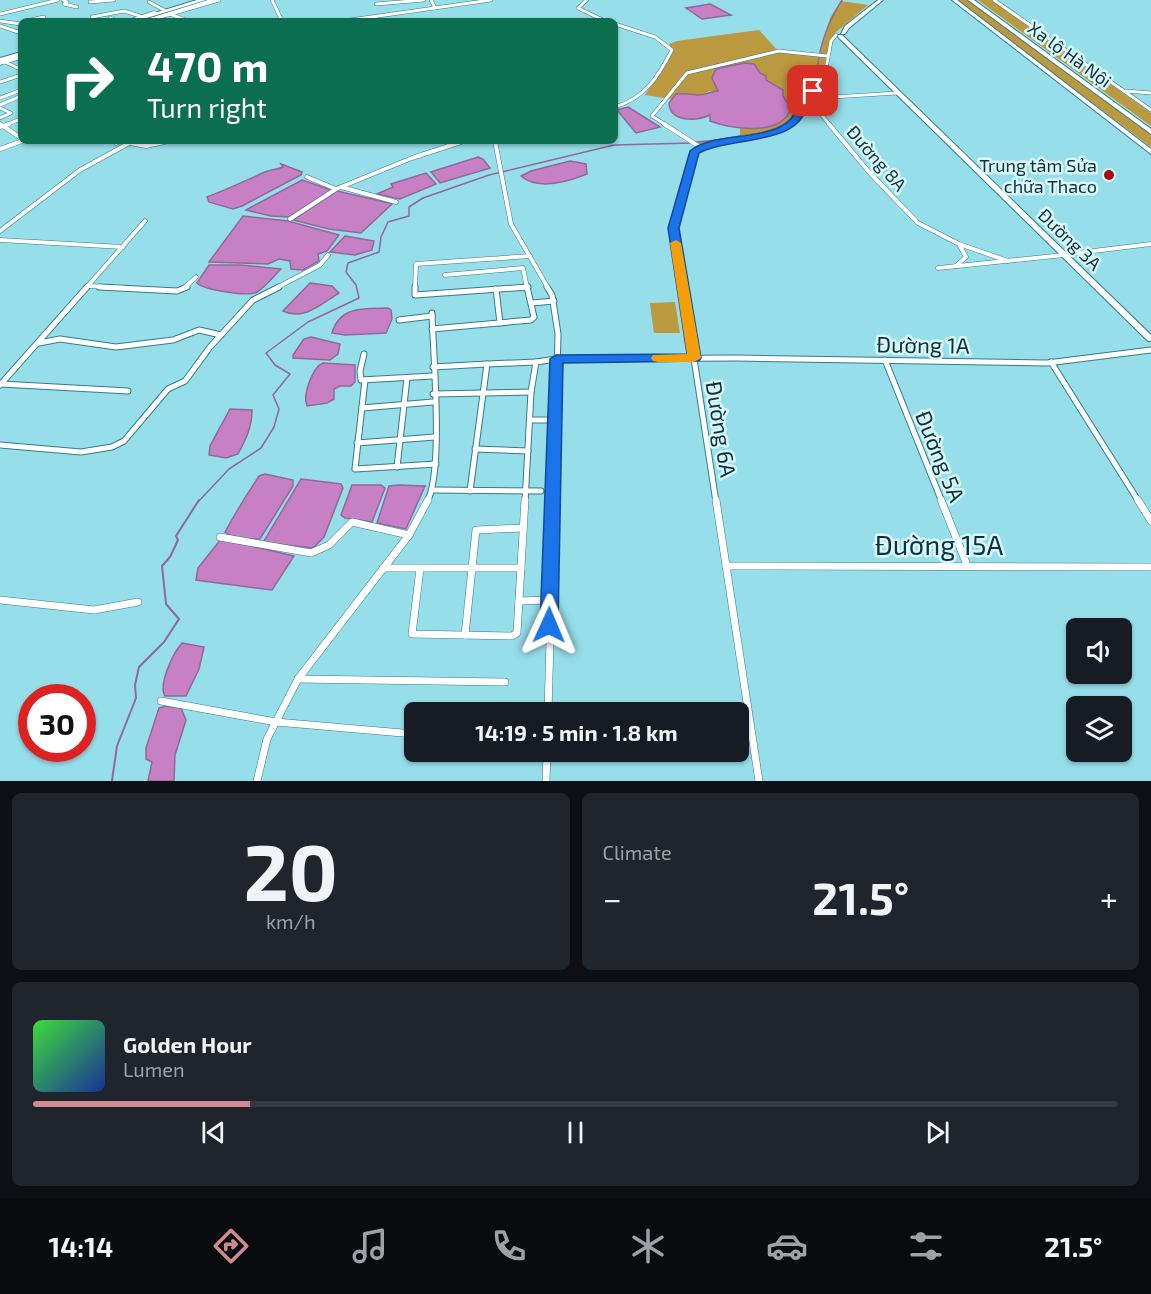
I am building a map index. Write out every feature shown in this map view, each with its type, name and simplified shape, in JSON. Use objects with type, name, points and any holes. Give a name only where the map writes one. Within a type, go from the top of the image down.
[{"type":"highway","points":[[146,18],[201,0]]},
{"type":"highway","points":[[169,11],[211,0]]},
{"type":"highway","name":"Xa lộ Hà Nội","points":[[973,0],[1151,130]]},
{"type":"highway","points":[[1,61],[18,57]]},
{"type":"street","points":[[0,14],[58,0]]},
{"type":"street","points":[[63,0],[67,2],[64,4],[77,7]]},
{"type":"street","points":[[90,2],[114,0]]},
{"type":"street","points":[[169,11],[219,0]]},
{"type":"street","points":[[272,0],[281,18]]},
{"type":"street","points":[[379,16],[375,2],[424,0]]},
{"type":"street","points":[[431,0],[435,8]]},
{"type":"street","points":[[365,18],[491,0]]},
{"type":"street","points":[[587,0],[578,8],[599,18]]},
{"type":"street","points":[[826,56],[777,51],[687,74],[652,113],[653,118],[698,146],[777,132],[795,121],[801,114],[802,98],[823,86],[826,56],[847,27],[876,0]]},
{"type":"street","points":[[870,7],[881,0]]},
{"type":"street","points":[[954,0],[1151,152]]},
{"type":"street","points":[[994,0],[1151,110]]},
{"type":"street","points":[[149,2],[181,18]]},
{"type":"street","points":[[150,9],[158,7]]},
{"type":"street","points":[[402,8],[404,13]]},
{"type":"street","points":[[96,18],[123,11],[140,18]]},
{"type":"street","points":[[40,18],[44,17]]},
{"type":"street","points":[[0,25],[6,22],[18,24]]},
{"type":"street","points":[[0,25],[18,32]]},
{"type":"street","points":[[0,25],[4,34]]},
{"type":"street","points":[[618,25],[662,41],[672,50],[648,91],[637,100],[618,106]]},
{"type":"street","name":"Đường 3A","points":[[839,36],[1151,339]]},
{"type":"street","points":[[1,61],[18,68]]},
{"type":"street","points":[[0,82],[18,76]]},
{"type":"street","points":[[0,98],[18,91]]},
{"type":"street","points":[[1124,91],[1151,93]]},
{"type":"street","name":"Đường 8A","points":[[899,93],[817,98],[811,102],[868,172],[913,220],[930,231],[959,244],[1008,261]]},
{"type":"street","points":[[0,106],[18,98]]},
{"type":"street","points":[[0,106],[11,113],[0,118]]},
{"type":"street","points":[[1,126],[18,120]]},
{"type":"street","points":[[1,126],[18,137]]},
{"type":"street","points":[[1,147],[18,141]]},
{"type":"street","points":[[0,231],[66,178],[91,161],[127,144]]},
{"type":"street","points":[[138,144],[146,146],[155,144]]},
{"type":"street","points":[[290,219],[338,188],[412,158],[455,144]]},
{"type":"street","points":[[496,144],[503,172],[509,218],[546,281],[554,301],[558,334],[549,600],[548,702]]},
{"type":"street","name":"Đường 6A","points":[[698,146],[688,171],[673,228],[759,781]]},
{"type":"street","points":[[307,177],[366,196],[396,202]]},
{"type":"street","points":[[0,384],[145,221]]},
{"type":"street","points":[[0,240],[123,247]]},
{"type":"street","points":[[955,267],[966,257],[959,244]]},
{"type":"street","points":[[938,268],[1151,244]]},
{"type":"street","points":[[0,446],[86,451],[115,447],[124,441],[168,389],[185,381],[221,335],[256,297],[320,265],[328,255]]},
{"type":"street","name":"Đường 3A","points":[[1067,255],[1151,332]]},
{"type":"street","points":[[528,287],[415,296],[416,264],[530,256]]},
{"type":"street","points":[[432,328],[533,319],[532,303],[523,268],[445,275]]},
{"type":"street","points":[[89,286],[177,291],[188,286],[196,278]]},
{"type":"street","points":[[496,290],[500,323]]},
{"type":"street","points":[[532,303],[554,301]]},
{"type":"street","points":[[257,781],[267,739],[298,680],[410,535],[432,490],[436,464],[432,315],[399,320]]},
{"type":"street","points":[[37,343],[60,339],[116,347],[173,340],[199,330],[221,335]]},
{"type":"street","name":"Đường 1A","points":[[433,367],[556,359],[694,358],[1051,363],[1151,350]]},
{"type":"street","points":[[364,354],[359,378],[365,380],[434,376]]},
{"type":"street","name":"Đường 5A","points":[[885,360],[967,565]]},
{"type":"street","points":[[420,569],[412,634],[512,636],[517,633],[531,392],[536,362]]},
{"type":"street","points":[[1051,363],[1151,521]]},
{"type":"street","points":[[470,491],[487,364]]},
{"type":"street","points":[[397,467],[406,378]]},
{"type":"street","points":[[365,380],[355,469],[436,464]]},
{"type":"street","points":[[0,384],[128,391]]},
{"type":"street","points":[[433,394],[531,392]]},
{"type":"street","points":[[362,408],[433,402]]},
{"type":"street","points":[[530,420],[556,420]]},
{"type":"street","points":[[357,443],[435,437]]},
{"type":"street","points":[[475,449],[528,451]]},
{"type":"street","points":[[432,490],[541,492]]},
{"type":"street","points":[[220,537],[311,553],[320,552],[334,542],[352,522],[410,535]]},
{"type":"street","points":[[465,635],[476,530],[523,528]]},
{"type":"street","name":"Đường 15A","points":[[726,566],[1151,567]]},
{"type":"street","points":[[383,568],[521,568]]},
{"type":"street","points":[[0,600],[87,610],[106,609],[138,602]]},
{"type":"street","points":[[519,601],[549,600]]},
{"type":"street","points":[[298,680],[505,682]]},
{"type":"street","points":[[160,701],[276,722],[404,733]]},
{"type":"street","points":[[546,781],[547,762]]},
{"type":"shaded area","points":[[956,0],[968,0],[1151,134],[1151,147]]},
{"type":"shaded area","points":[[978,0],[992,0],[1151,113],[1151,126]]},
{"type":"shaded area","points":[[841,1],[868,5],[835,33],[836,36],[830,41],[823,84],[803,96],[800,113],[781,129],[700,146],[694,143],[740,136],[740,129],[768,124],[791,109],[783,96],[783,90],[766,79],[755,65],[745,63],[716,69],[712,78],[718,92],[710,91],[700,95],[676,94],[672,99],[666,98],[686,73],[664,98],[645,95],[673,50],[669,44],[677,41],[759,30],[779,52],[820,55],[830,18]]},
{"type":"shaded area","points":[[710,4],[731,15],[702,19],[686,8]]},
{"type":"shaded area","points":[[745,63],[754,64],[760,73],[766,76],[766,80],[783,90],[783,96],[791,109],[777,124],[742,128],[710,121],[710,115],[685,119],[671,110],[669,103],[676,94],[700,95],[718,91],[712,78],[716,69]]},
{"type":"shaded area","points":[[628,107],[660,127],[636,133],[618,110]]},
{"type":"shaded area","points":[[478,157],[483,159],[490,168],[440,183],[431,172]]},
{"type":"shaded area","points":[[570,161],[586,164],[587,174],[553,184],[528,181],[521,176],[531,171]]},
{"type":"shaded area","points":[[281,164],[302,172],[301,175],[233,209],[209,202],[207,197],[267,171],[283,167]]},
{"type":"shaded area","points":[[426,173],[436,184],[400,199],[377,194],[393,187],[391,184]]},
{"type":"shaded area","points":[[302,180],[331,190],[289,217],[271,216],[246,210]]},
{"type":"shaded area","points":[[337,191],[392,204],[361,233],[329,229],[293,220]]},
{"type":"shaded area","points":[[243,216],[288,221],[339,235],[327,251],[318,254],[319,261],[303,270],[291,269],[290,261],[279,259],[268,264],[209,262]]},
{"type":"shaded area","points":[[345,236],[374,241],[372,250],[355,255],[330,252]]},
{"type":"shaded area","points":[[209,265],[281,269],[257,292],[236,293],[208,288],[197,283]]},
{"type":"shaded area","points":[[310,283],[332,286],[339,293],[305,313],[291,314],[283,311]]},
{"type":"shaded area","points":[[675,302],[680,333],[654,333],[650,303]]},
{"type":"shaded area","points":[[388,308],[391,310],[392,319],[386,333],[345,335],[332,333],[341,317],[347,313],[362,309]]},
{"type":"shaded area","points":[[311,337],[340,344],[338,354],[330,360],[293,358],[304,339]]},
{"type":"shaded area","points":[[323,363],[355,365],[355,382],[351,386],[340,386],[334,389],[334,399],[327,403],[307,406],[306,395],[309,382]]},
{"type":"shaded area","points":[[230,409],[252,410],[246,438],[238,454],[226,458],[209,455],[210,446]]},
{"type":"shaded area","points":[[265,474],[293,480],[293,486],[260,539],[246,539],[225,532],[259,476]]},
{"type":"shaded area","points":[[301,479],[341,484],[343,488],[324,537],[313,548],[265,543],[264,541]]},
{"type":"shaded area","points":[[352,485],[381,485],[385,488],[372,522],[345,518],[341,515]]},
{"type":"shaded area","points":[[389,486],[425,486],[406,529],[377,523]]},
{"type":"shaded area","points":[[221,539],[294,556],[272,590],[196,580],[198,568]]},
{"type":"shaded area","points":[[182,643],[204,647],[199,669],[186,696],[165,696],[163,684],[165,677]]},
{"type":"shaded area","points":[[166,706],[181,708],[186,720],[175,755],[174,781],[148,781],[152,762],[146,759],[146,748],[159,708]]},
{"type":"waterway","points":[[696,142],[766,132],[790,119],[796,110],[796,96],[816,83],[823,40],[842,0]]},
{"type":"waterway","points":[[198,502],[229,469],[261,448],[274,427],[279,409],[273,395],[290,374],[275,365],[266,353],[308,322],[359,298],[356,285],[346,272],[348,263],[379,252],[381,237],[388,222],[409,216],[409,207],[423,198],[489,175],[614,145],[691,143]]},
{"type":"waterway","points":[[112,781],[117,746],[136,698],[135,685],[139,667],[164,642],[179,619],[166,604],[162,566],[170,557],[178,540],[176,536],[199,500]]},
{"type":"slow traffic","points":[[658,358],[694,358],[676,243]]},
{"type":"place","name":"Trung tâm Sửa chữa Thaco","points":[[1109,175]]},
{"type":"route","points":[[549,625],[556,359],[694,358],[673,228],[695,151],[706,145],[772,134],[782,130],[801,114],[802,98],[813,91]]}]
